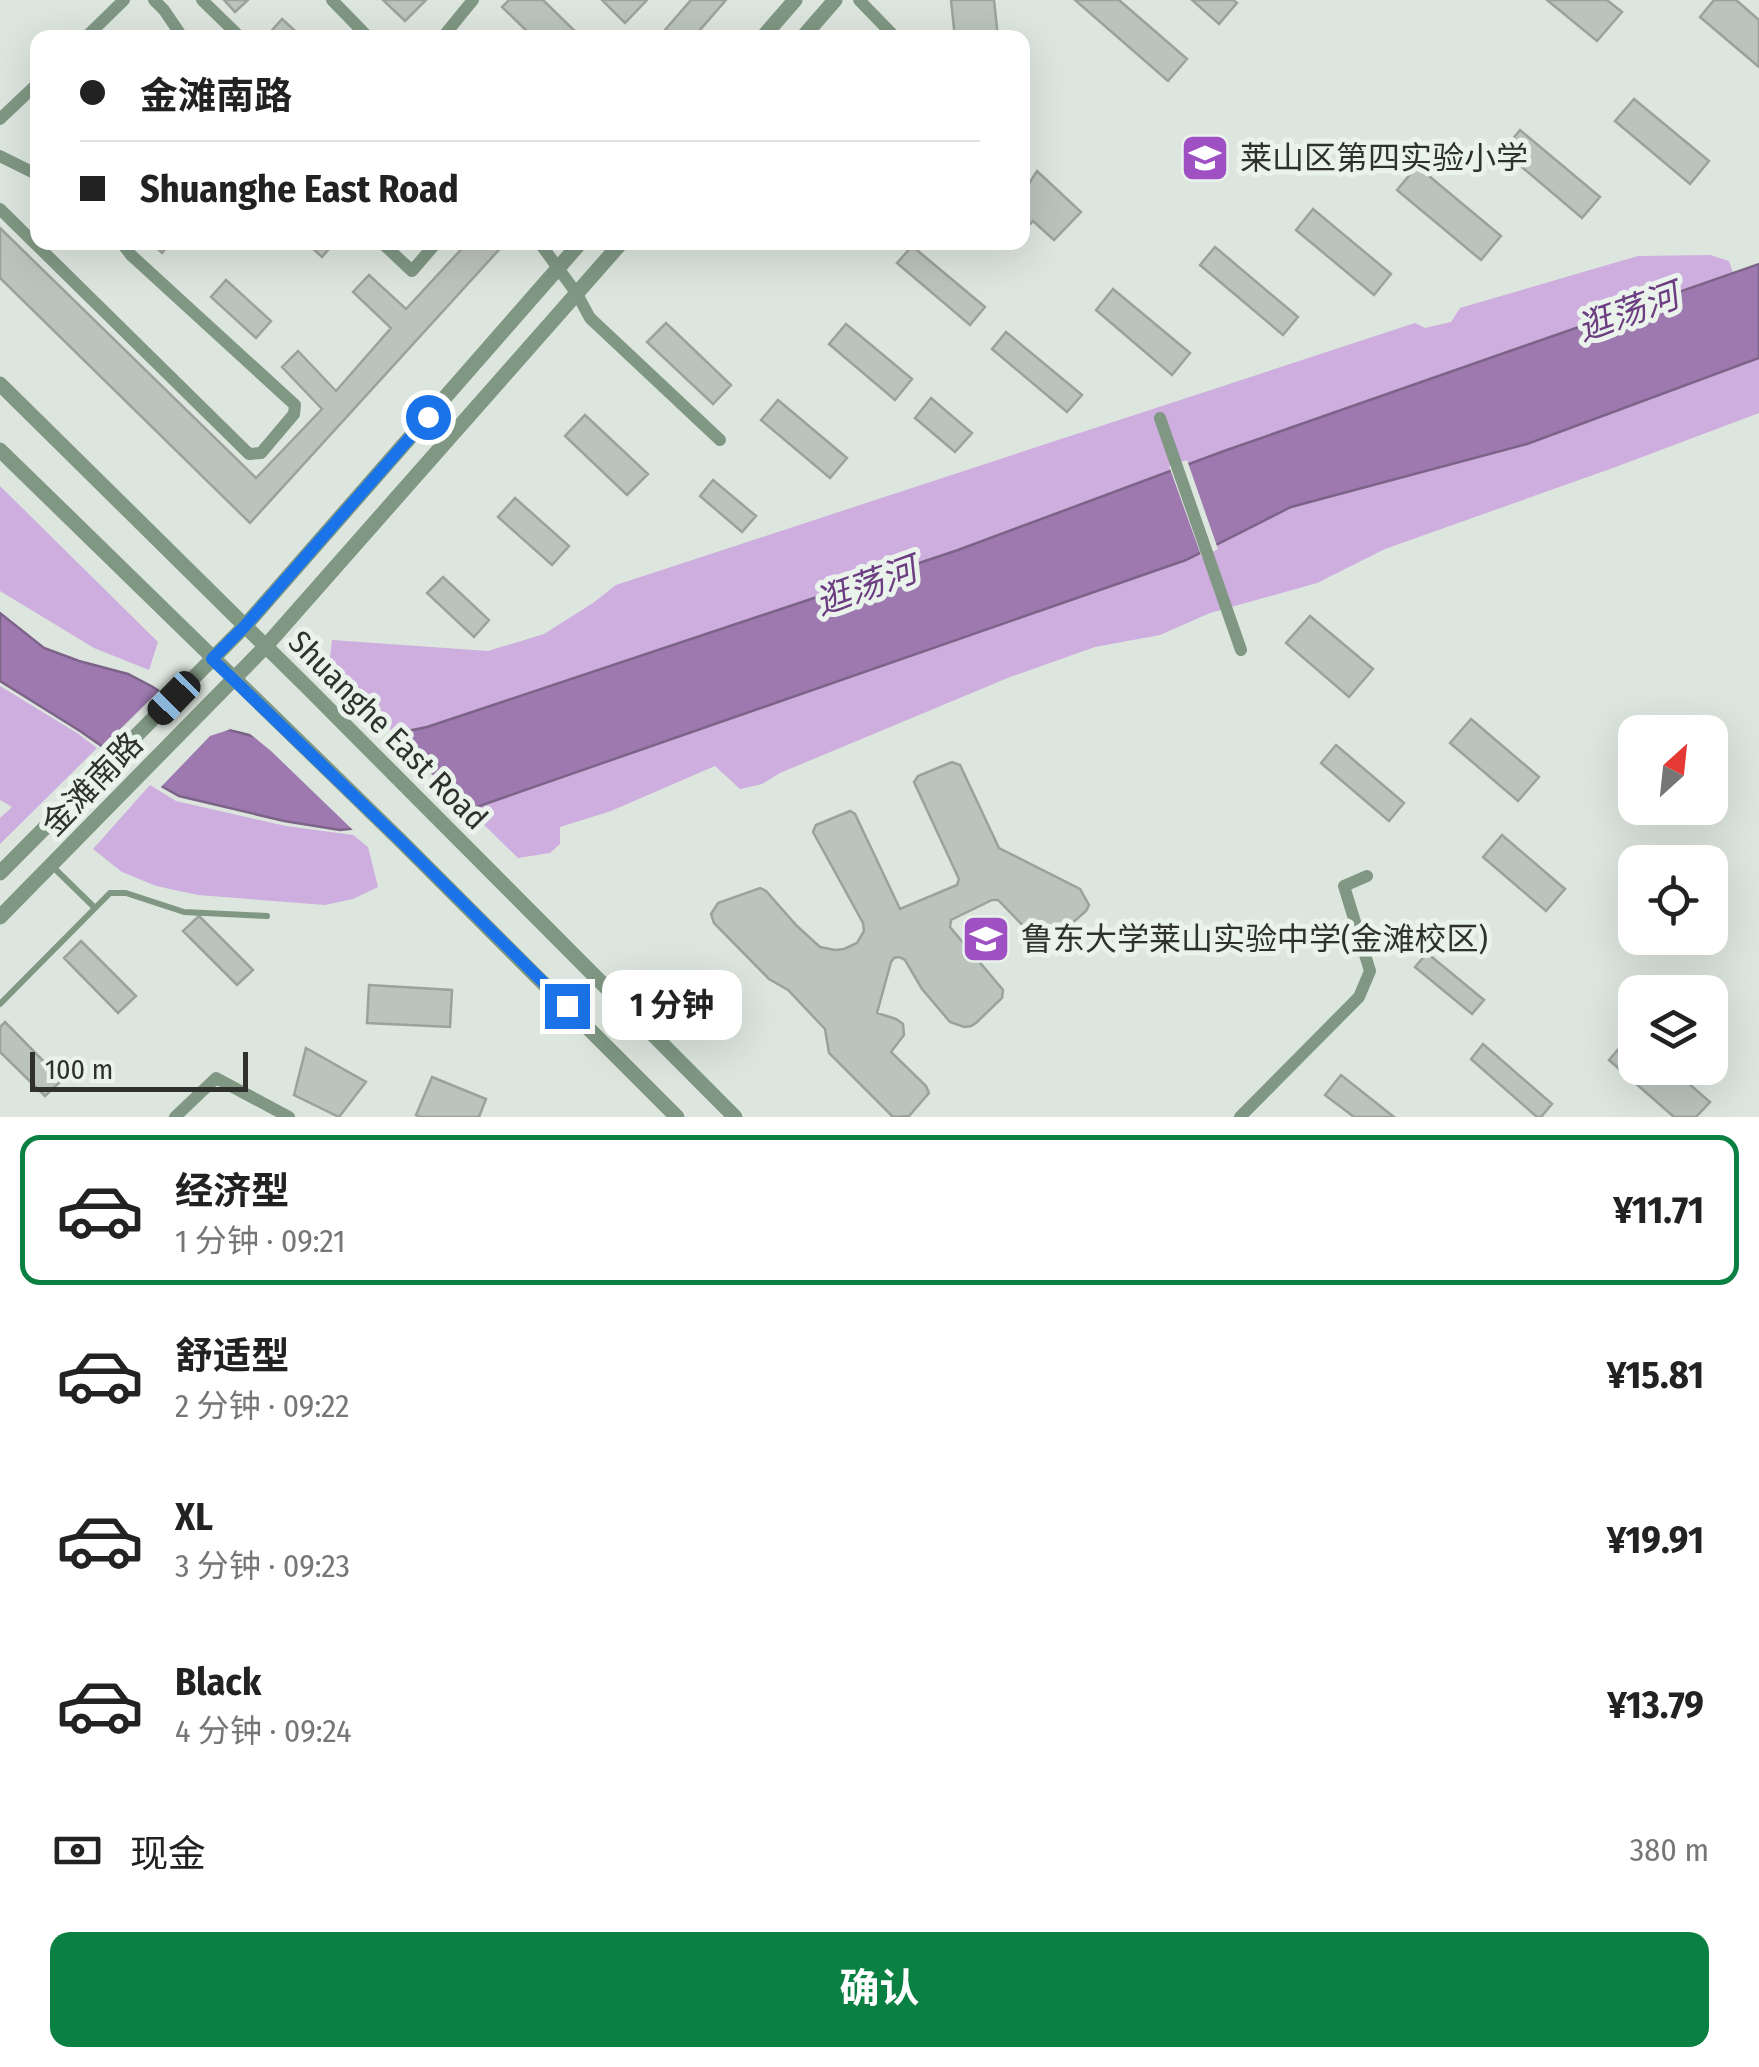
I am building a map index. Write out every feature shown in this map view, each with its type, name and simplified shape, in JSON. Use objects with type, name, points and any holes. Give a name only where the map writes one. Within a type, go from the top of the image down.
[{"type":"street","points":[[93,30],[124,0]]},
{"type":"street","points":[[154,0],[178,30]]},
{"type":"street","points":[[202,0],[233,30]]},
{"type":"street","points":[[332,0],[361,30]]},
{"type":"street","points":[[449,30],[473,0]]},
{"type":"street","points":[[769,30],[795,0]]},
{"type":"street","points":[[809,30],[835,0]]},
{"type":"street","points":[[859,0],[888,30]]},
{"type":"street","points":[[0,119],[30,91]]},
{"type":"street","points":[[0,156],[30,170]]},
{"type":"street","points":[[0,209],[30,239]]},
{"type":"street","points":[[42,250],[249,454],[260,453],[294,414],[295,405],[129,250]]},
{"type":"street","points":[[390,250],[412,271],[429,250]]},
{"type":"street","points":[[545,250],[590,318],[720,440]]},
{"type":"street","name":"金滩南路","points":[[0,874],[244,627],[574,250]]},
{"type":"street","name":"金滩南路","points":[[0,917],[266,647],[615,250]]},
{"type":"street","name":"Shuanghe East Road","points":[[0,384],[735,1117]]},
{"type":"street","points":[[1160,418],[1241,650]]},
{"type":"street","points":[[0,450],[678,1117]]},
{"type":"street","points":[[1240,1117],[1359,998],[1370,971],[1344,886],[1366,876]]},
{"type":"street","points":[[175,1117],[216,1078],[289,1117]]},
{"type":"lane","points":[[51,865],[95,908]]},
{"type":"lane","points":[[0,1004],[110,893],[126,893],[184,912],[266,916]]},
{"type":"shaded area","points":[[1710,255],[1729,261],[1733,273],[1224,451],[958,550],[427,727],[394,734],[330,657],[332,640],[488,651],[544,634],[616,585],[1415,323],[1425,328],[1451,322],[1460,308],[1638,256]]},
{"type":"shaded area","points":[[1759,358],[1759,413],[1385,549],[1317,583],[1210,613],[1160,635],[1095,647],[1010,677],[762,784],[740,789],[715,766],[611,811],[560,827],[560,844],[550,853],[518,858],[469,810],[1186,560],[1291,507],[1527,444]]},
{"type":"shaded area","points":[[0,486],[158,642],[149,670],[94,648],[0,591]]},
{"type":"shaded area","points":[[0,686],[97,748],[0,844],[0,818],[12,807],[0,800]]},
{"type":"shaded area","points":[[150,785],[176,801],[286,826],[353,835],[368,847],[378,887],[353,899],[325,905],[198,895],[156,886],[122,872],[93,849]]},
{"type":"water","name":"逛荡河","points":[[1759,264],[1759,358],[1527,444],[1291,507],[1186,560],[442,819],[340,830],[179,796],[0,681],[0,613],[44,648],[128,674],[218,727],[295,747],[334,746],[427,727],[958,550],[1224,451]]},
{"type":"pier","points":[[1187,460],[1218,549],[1202,558],[1169,466]]},
{"type":"pier","points":[[160,690],[230,729],[235,727],[296,742],[334,741],[387,730],[472,814],[435,825],[356,833],[271,751],[249,733],[231,729],[210,736],[160,788],[101,748]]},
{"type":"building","points":[[224,0],[248,0],[235,12]]},
{"type":"building","points":[[383,0],[426,0],[405,21]]},
{"type":"building","points":[[509,0],[543,0],[574,30],[526,30],[502,7]]},
{"type":"building","points":[[602,0],[647,0],[625,23]]},
{"type":"building","points":[[691,0],[726,0],[700,30],[665,30]]},
{"type":"building","points":[[951,0],[994,0],[997,30],[954,30]]},
{"type":"building","points":[[1075,0],[1119,0],[1187,59],[1168,81]]},
{"type":"building","points":[[1192,0],[1233,0],[1237,3],[1219,24]]},
{"type":"building","points":[[1547,0],[1607,0],[1622,12],[1597,41]]},
{"type":"building","points":[[1714,0],[1736,0],[1759,20],[1759,67],[1700,17]]},
{"type":"building","points":[[282,19],[294,30],[272,30]]},
{"type":"building","points":[[1634,99],[1709,161],[1690,184],[1615,121]]},
{"type":"building","points":[[1520,130],[1600,197],[1582,218],[1503,151]]},
{"type":"building","points":[[1417,166],[1501,236],[1481,260],[1397,190]]},
{"type":"building","points":[[1037,171],[1081,212],[1054,240],[1033,221],[1030,224],[1030,182]]},
{"type":"building","points":[[1313,209],[1391,274],[1374,295],[1296,230]]},
{"type":"building","points":[[0,228],[256,478],[322,409],[282,367],[298,351],[336,391],[391,328],[353,292],[369,275],[406,309],[461,250],[499,250],[250,523],[0,278]]},
{"type":"building","points":[[1215,247],[1298,317],[1283,335],[1200,265]]},
{"type":"building","points":[[908,250],[917,250],[985,307],[970,325],[897,263]]},
{"type":"building","points":[[226,280],[271,321],[256,338],[211,297]]},
{"type":"building","points":[[1113,289],[1190,353],[1172,375],[1096,310]]},
{"type":"building","points":[[666,323],[731,385],[713,404],[647,342]]},
{"type":"building","points":[[846,324],[912,379],[895,400],[829,344]]},
{"type":"building","points":[[1006,332],[1082,395],[1067,412],[992,349]]},
{"type":"building","points":[[931,398],[972,433],[955,452],[915,418]]},
{"type":"building","points":[[778,400],[847,458],[830,478],[761,420]]},
{"type":"building","points":[[585,415],[648,474],[627,495],[565,436]]},
{"type":"building","points":[[713,480],[756,516],[742,532],[700,496]]},
{"type":"building","points":[[515,498],[569,546],[552,565],[498,517]]},
{"type":"building","points":[[443,577],[489,620],[474,637],[427,593]]},
{"type":"building","points":[[1310,616],[1373,669],[1349,697],[1286,643]]},
{"type":"building","points":[[1471,719],[1539,777],[1518,801],[1450,743]]},
{"type":"building","points":[[1336,745],[1404,803],[1389,821],[1321,763]]},
{"type":"building","points":[[952,762],[960,765],[999,848],[1080,889],[1089,905],[1044,944],[998,900],[951,920],[950,927],[1003,990],[1002,998],[971,1026],[950,1022],[922,989],[905,960],[894,958],[877,1013],[903,1024],[904,1035],[891,1052],[929,1093],[909,1116],[893,1117],[829,1053],[825,1029],[788,990],[769,979],[714,923],[711,914],[718,903],[760,888],[820,947],[835,950],[857,943],[864,931],[863,923],[813,832],[816,825],[850,811],[855,814],[900,909],[957,885],[959,879],[914,782],[918,776]]},
{"type":"building","points":[[1502,835],[1565,889],[1546,911],[1483,857]]},
{"type":"building","points":[[199,916],[253,970],[237,985],[183,931]]},
{"type":"building","points":[[81,941],[136,996],[118,1013],[64,958]]},
{"type":"building","points":[[1427,953],[1484,1000],[1472,1014],[1415,967]]},
{"type":"building","points":[[369,985],[452,990],[450,1027],[367,1023]]},
{"type":"building","points":[[5,1022],[62,1080],[45,1096],[0,1052],[0,1027]]},
{"type":"building","points":[[1483,1044],[1552,1104],[1541,1117],[1471,1059]]},
{"type":"building","points":[[306,1048],[366,1082],[339,1117],[294,1095]]},
{"type":"building","points":[[1618,1049],[1618,1068],[1609,1060]]},
{"type":"building","points":[[1341,1075],[1394,1117],[1354,1117],[1325,1095]]},
{"type":"building","points":[[432,1077],[486,1099],[479,1117],[416,1115]]},
{"type":"building","points":[[1638,1085],[1690,1085],[1710,1102],[1696,1117],[1674,1117]]},
{"type":"place","name":"莱山区第四实验小学","points":[[1205,158]]},
{"type":"place","name":"鲁东大学莱山实验中学(金滩校区)","points":[[986,939]]},
{"type":"route","points":[[428,417],[212,659],[567,1006]]}]
